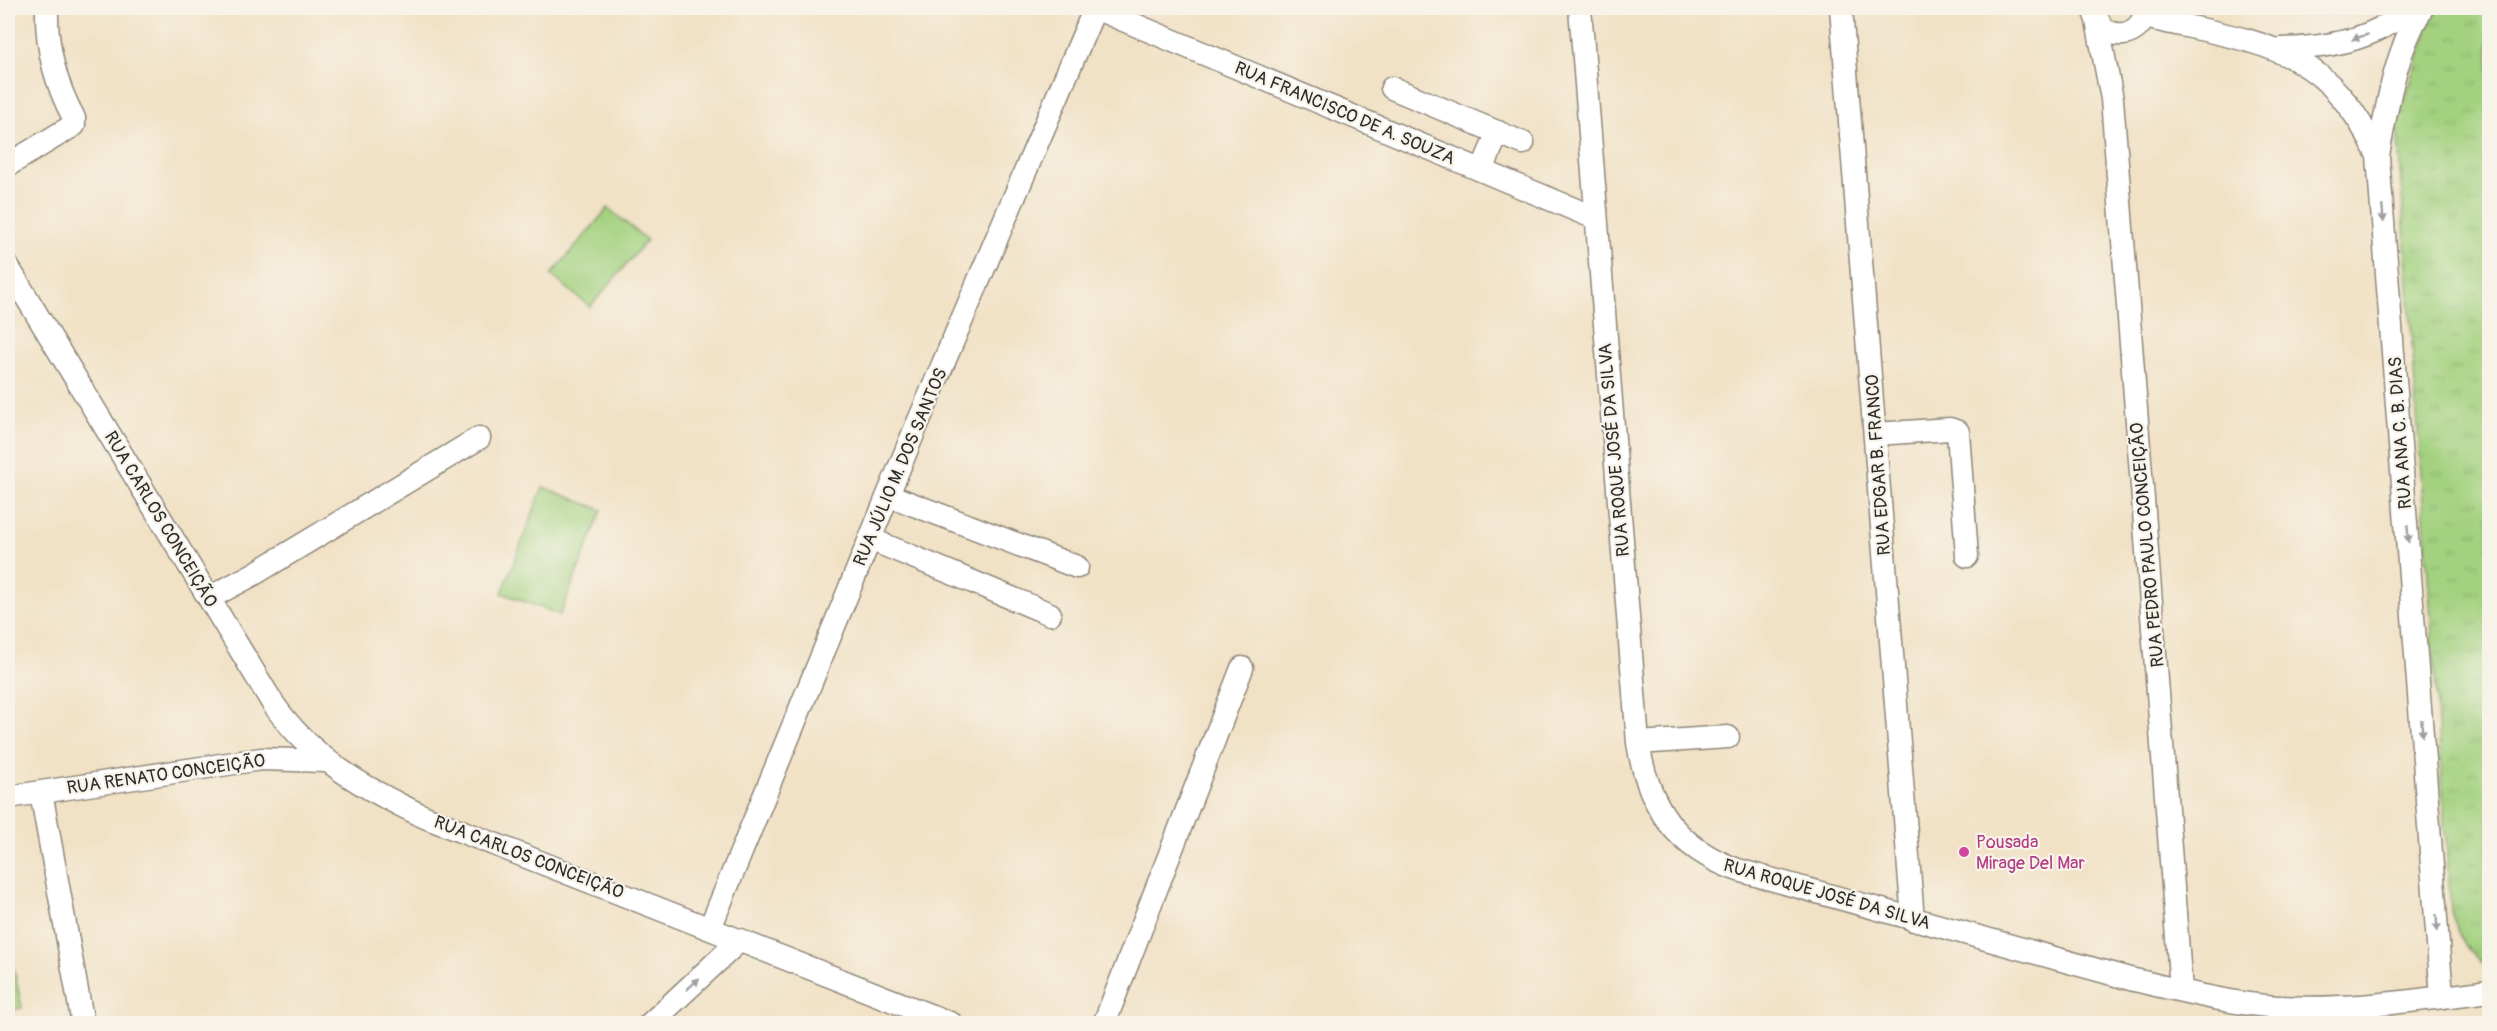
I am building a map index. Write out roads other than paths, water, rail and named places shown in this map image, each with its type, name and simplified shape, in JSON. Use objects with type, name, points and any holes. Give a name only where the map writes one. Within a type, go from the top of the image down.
[{"type":"street","points":[[8,165],[74,125],[74,118],[54,74],[49,49],[48,8]]},
{"type":"street","name":"RUA FRANCISCO DE A. SOUZA","points":[[1095,8],[1595,218]]},
{"type":"street","name":"RUA JÚLIO M. DOS SANTOS","points":[[710,928],[870,538],[1095,8]]},
{"type":"street","name":"RUA ROQUE JOSÉ DA SILVA","points":[[1580,8],[1638,743],[1643,773],[1658,808],[1668,823],[1687,842],[1709,858],[1738,870],[1913,920],[2181,990],[2277,1007],[2321,1008],[2365,1006],[2490,991]]},
{"type":"street","points":[[2279,49],[2310,48],[2363,36],[2386,26],[2410,8]]},
{"type":"street","points":[[2378,156],[2396,69],[2406,39],[2422,8]]},
{"type":"street","name":"RUA EDGAR B. FRANCO","points":[[1842,9],[1913,920]]},
{"type":"street","name":"RUA ANA C. B. DIAS","points":[[2092,13],[2112,34],[2141,19],[2279,49],[2309,66],[2334,85],[2366,129],[2378,156],[2442,997]]},
{"type":"street","name":"RUA PEDRO PAULO CONCEIÇÃO","points":[[2092,13],[2112,99],[2181,990]]},
{"type":"street","name":"RUA PEDRO PAULO CONCEIÇÃO","points":[[2112,99],[2117,62],[2141,19]]},
{"type":"street","points":[[1392,88],[1523,143]]},
{"type":"street","points":[[1482,170],[1498,132]]},
{"type":"street","name":"RUA CARLOS CONCEIÇÃO","points":[[8,267],[287,724],[325,761],[371,790],[425,816],[952,1023]]},
{"type":"street","points":[[1876,434],[1950,429],[1958,432],[1967,556]]},
{"type":"street","points":[[209,598],[254,574],[479,438]]},
{"type":"street","points":[[888,495],[1077,567]]},
{"type":"street","points":[[870,538],[1050,614]]},
{"type":"street","points":[[1104,1023],[1242,668]]},
{"type":"street","points":[[261,759],[279,739],[287,724]]},
{"type":"street","points":[[1638,743],[1728,737]]},
{"type":"street","name":"RUA RENATO CONCEIÇÃO","points":[[8,797],[261,759],[325,761]]},
{"type":"street","points":[[41,792],[83,1023]]},
{"type":"street","points":[[650,1023],[740,940]]},
{"type":"place","name":"Pousada Mirage Del Mar","points":[[1964,852]]}]
